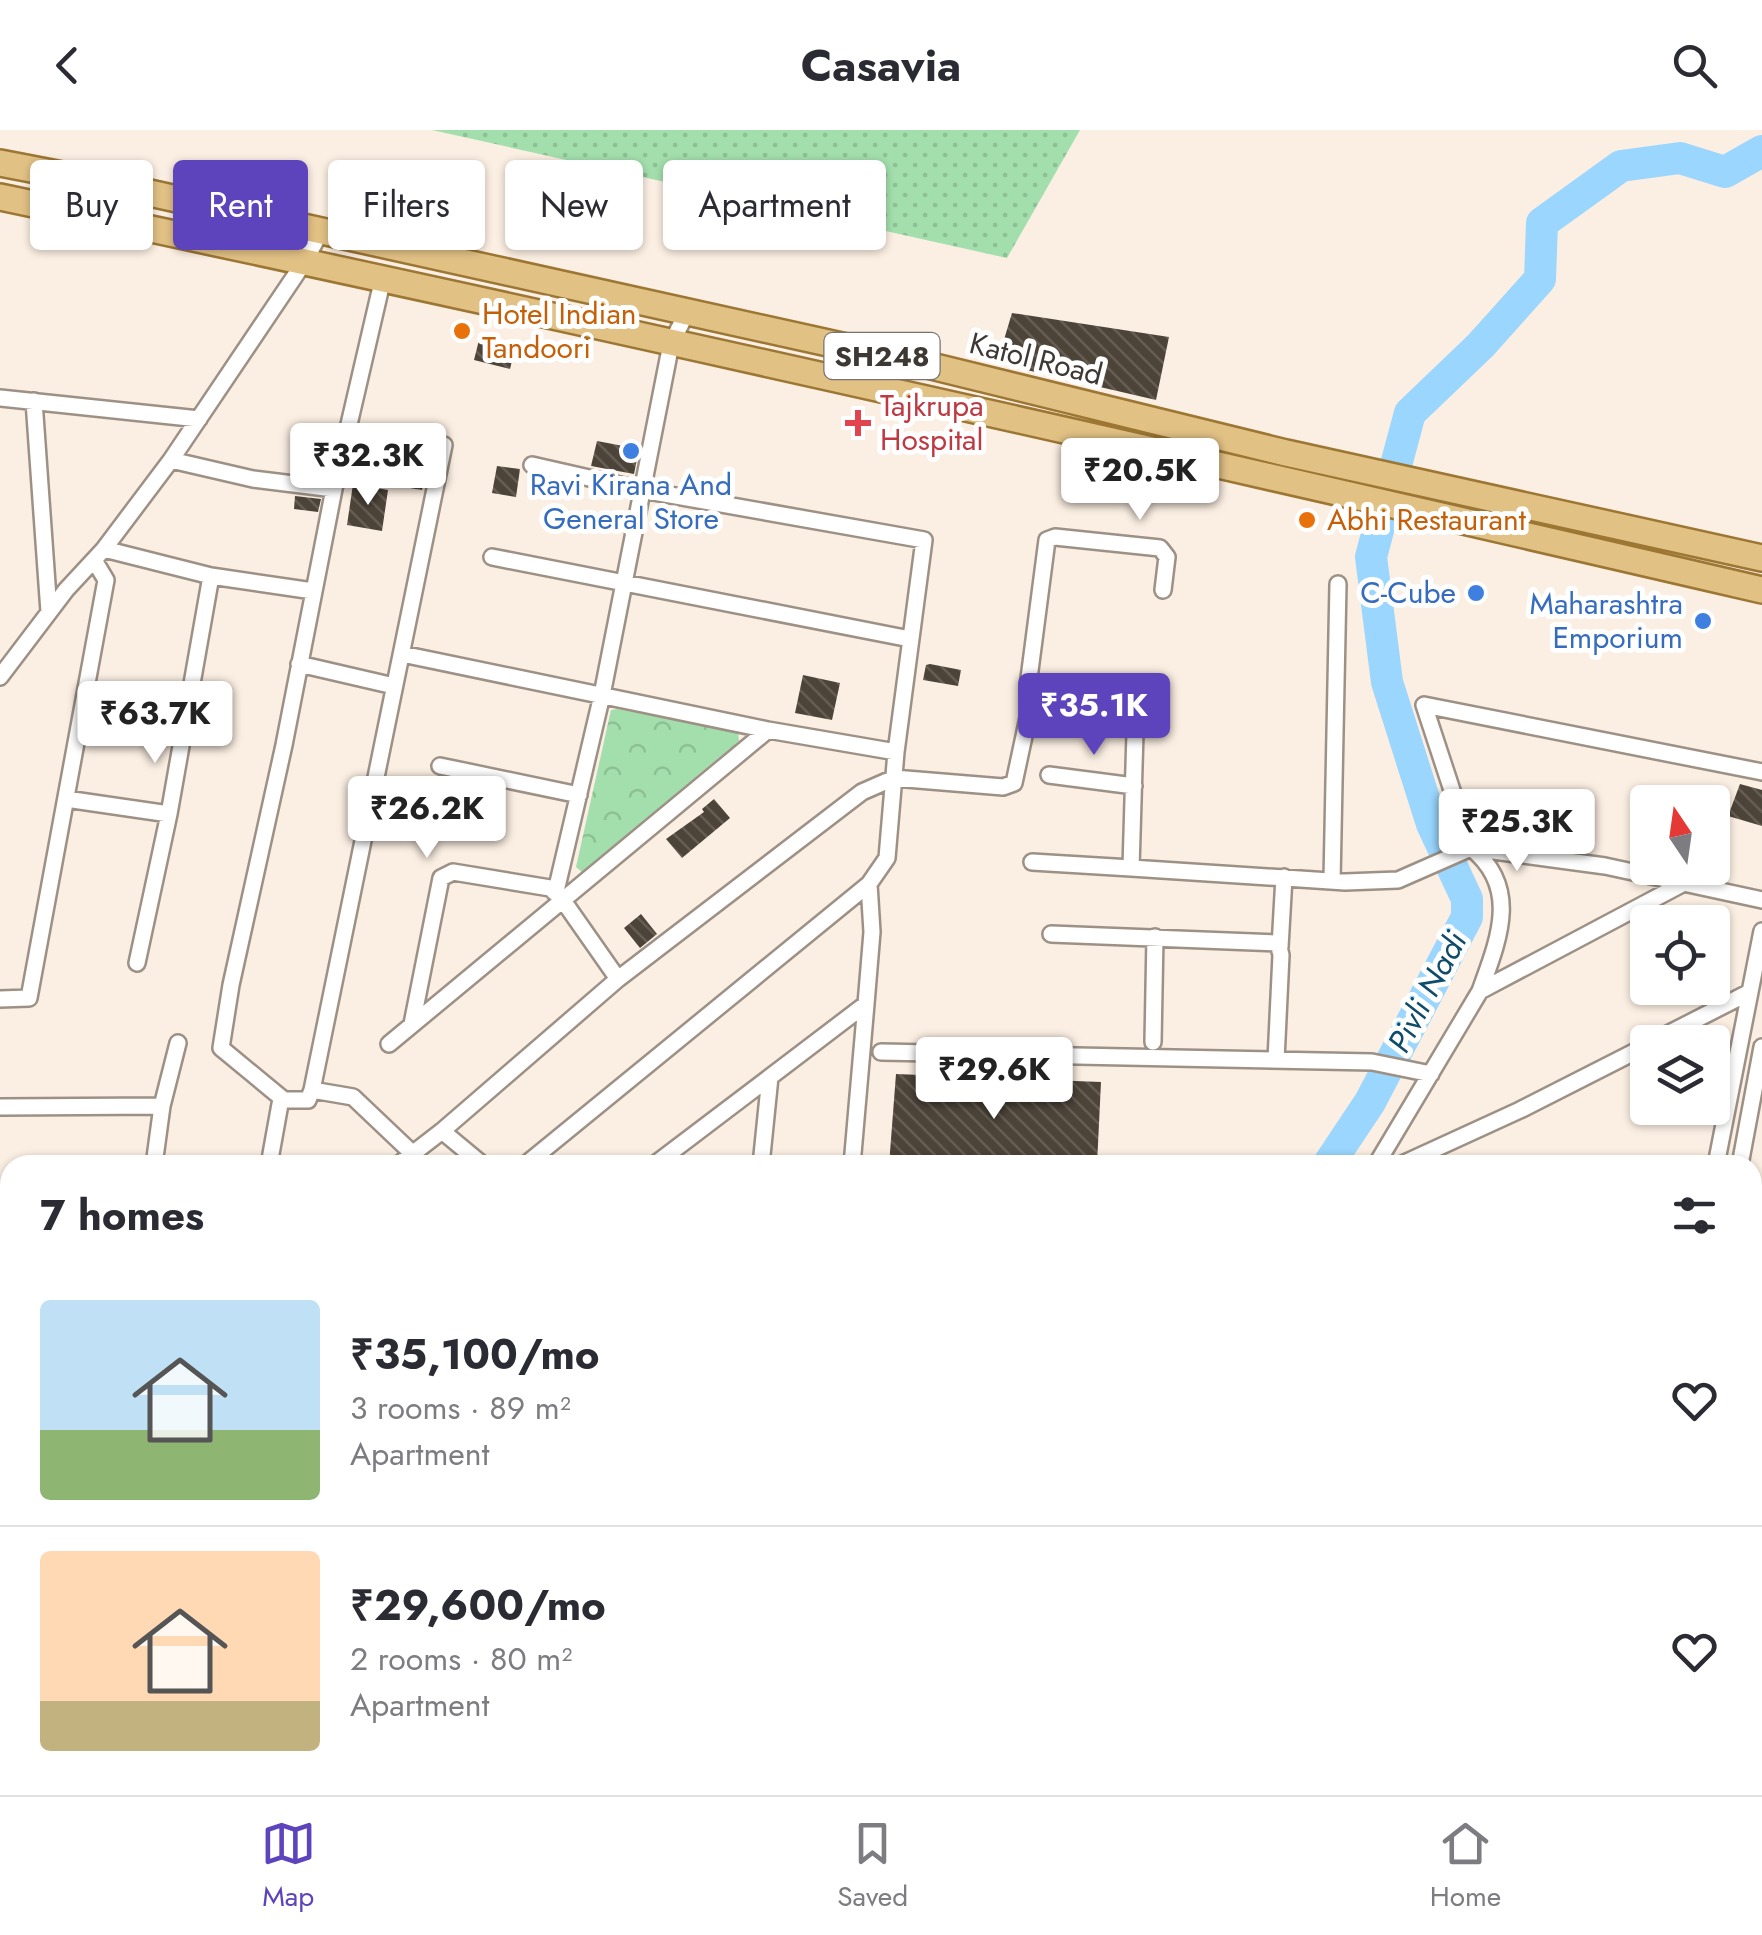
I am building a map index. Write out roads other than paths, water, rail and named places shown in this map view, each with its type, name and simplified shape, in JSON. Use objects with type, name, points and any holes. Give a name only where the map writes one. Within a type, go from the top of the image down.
[{"type":"main road","name":"Katol Road","points":[[0,163],[923,364],[1286,452],[1762,558]]},
{"type":"main road","name":"Katol Road","points":[[0,197],[1280,478],[1762,590]]},
{"type":"main road","points":[[1280,478],[1286,452]]},
{"type":"street","points":[[0,678],[171,460],[305,261],[321,231]]},
{"type":"street","points":[[382,278],[334,489],[221,1048],[284,1100],[308,1100],[312,1090],[444,444]]},
{"type":"street","points":[[559,895],[671,344],[686,312]]},
{"type":"street","points":[[0,398],[199,419]]},
{"type":"street","points":[[34,401],[49,612]]},
{"type":"street","points":[[171,460],[254,479],[334,489]]},
{"type":"street","points":[[532,465],[642,490],[924,540],[896,752],[888,858],[869,884],[537,1155]]},
{"type":"street","points":[[410,1155],[618,979],[862,792],[894,778],[1003,787],[1014,783],[1029,712],[1028,686],[1047,540],[1055,537],[1160,548],[1168,557],[1162,590]]},
{"type":"street","points":[[99,554],[313,591]]},
{"type":"street","points":[[0,999],[30,998],[106,580],[99,554]]},
{"type":"street","points":[[492,557],[910,638]]},
{"type":"street","points":[[137,963],[169,814],[211,576]]},
{"type":"street","points":[[1332,880],[1338,584]]},
{"type":"street","points":[[402,654],[768,730],[896,752]]},
{"type":"street","points":[[300,664],[394,686]]},
{"type":"street","points":[[1029,712],[1133,691],[1136,699],[1131,868]]},
{"type":"street","points":[[1464,851],[1424,705],[1762,772]]},
{"type":"street","points":[[389,1044],[559,895],[768,730]]},
{"type":"street","points":[[440,766],[578,795]]},
{"type":"street","points":[[1049,775],[1134,786]]},
{"type":"street","points":[[66,799],[169,814]]},
{"type":"street","points":[[1382,1155],[1480,991],[1502,930],[1499,888],[1485,859],[1464,851]]},
{"type":"street","points":[[1032,862],[1332,880],[1398,880],[1464,851],[1630,872]]},
{"type":"street","points":[[412,1024],[442,878],[447,873],[463,871],[550,888],[559,895],[618,979]]},
{"type":"street","points":[[1276,1060],[1284,877]]},
{"type":"street","points":[[853,1155],[872,932],[869,884]]},
{"type":"street","points":[[1480,991],[1680,885]]},
{"type":"street","points":[[1687,885],[1762,900]]},
{"type":"street","points":[[1716,1155],[1762,932]]},
{"type":"street","points":[[1051,934],[1274,940],[1280,947]]},
{"type":"street","points":[[1153,1042],[1155,937]]},
{"type":"street","points":[[1687,1025],[1750,992]]},
{"type":"street","points":[[667,1155],[866,1004]]},
{"type":"street","points":[[155,1155],[162,1106],[178,1043]]},
{"type":"street","points":[[1741,1155],[1762,1047]]},
{"type":"street","points":[[881,1052],[1372,1062],[1432,1074]]},
{"type":"street","points":[[1422,1155],[1630,1054]]},
{"type":"street","points":[[763,1155],[770,1077]]},
{"type":"street","points":[[312,1090],[353,1096],[412,1153]]},
{"type":"street","points":[[271,1155],[278,1108],[284,1100]]},
{"type":"street","points":[[0,1107],[162,1106]]},
{"type":"street","points":[[442,1130],[471,1155]]},
{"type":"waterway","name":"Pivli Nadi","points":[[1396,465],[1410,413],[1481,345],[1540,279],[1542,223],[1621,166],[1680,158],[1725,172],[1762,151]]},
{"type":"waterway","name":"Pivli Nadi","points":[[1335,1155],[1370,1102],[1467,917],[1467,899],[1432,824],[1387,682],[1371,557],[1381,519]]},
{"type":"place","name":"Hotel Indian Tandoori","points":[[462,331]]},
{"type":"place","name":"Tajkrupa Hospital","points":[[858,423]]},
{"type":"place","name":"Ravi Kirana And General Store","points":[[631,451]]},
{"type":"place","name":"Abhi Restaurant","points":[[1307,520]]},
{"type":"place","name":"C-Cube","points":[[1476,593]]},
{"type":"place","name":"Maharashtra Emporium","points":[[1703,621]]}]
